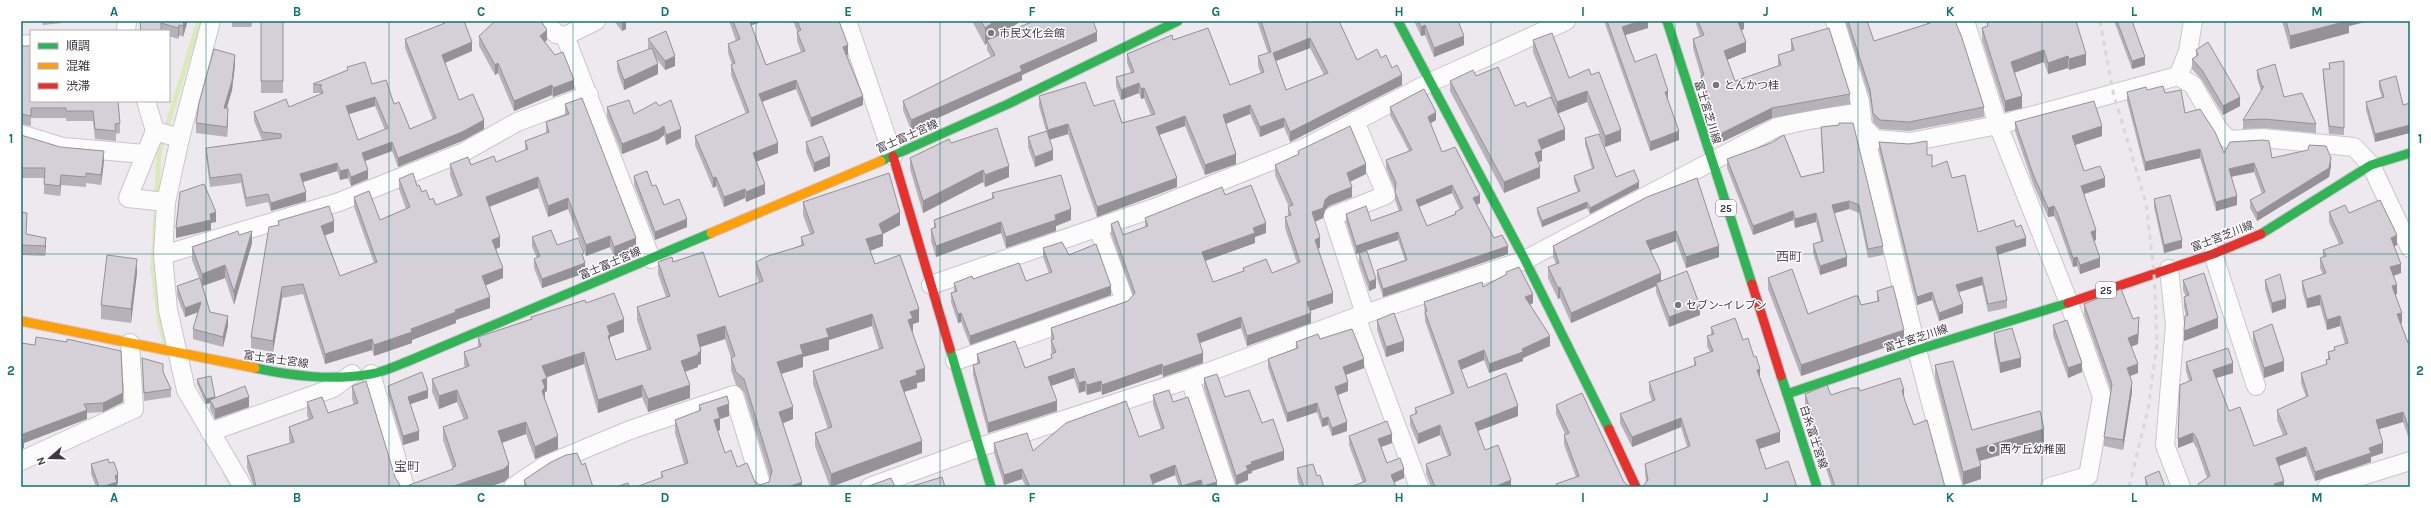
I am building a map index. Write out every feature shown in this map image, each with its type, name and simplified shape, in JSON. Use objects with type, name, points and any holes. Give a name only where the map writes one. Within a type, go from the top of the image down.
[{"type":"main road","name":"富士富士宮線","points":[[21,321],[292,376],[330,377],[352,374],[371,374],[411,360],[893,156],[1008,104],[1178,21]]},
{"type":"main road","points":[[1398,21],[1525,260],[1632,475],[1636,487]]},
{"type":"main road","name":"富士宮芝川線","points":[[1667,21],[1711,163],[1787,394],[1917,350],[2069,303],[2213,254],[2261,234],[2371,165],[2410,153]]},
{"type":"main road","points":[[893,156],[955,361],[991,487]]},
{"type":"main road","name":"白糸富士宮線","points":[[1787,394],[1817,487]]},
{"type":"street","points":[[211,21],[180,138],[166,202],[163,255],[168,310],[176,353],[186,390],[243,487]]},
{"type":"street","points":[[546,21],[556,34],[565,36],[596,21]]},
{"type":"street","points":[[847,21],[893,156]]},
{"type":"street","points":[[931,285],[1098,228],[1306,147],[1431,82],[1566,21]]},
{"type":"street","points":[[1835,21],[1860,102],[1863,128],[1917,350],[1953,487]]},
{"type":"street","points":[[1965,21],[1998,125],[2069,303],[2102,397],[2088,476],[2050,487]]},
{"type":"street","points":[[2178,76],[2188,52],[2193,21]]},
{"type":"street","points":[[565,36],[651,259]]},
{"type":"street","points":[[870,487],[980,447],[1190,379],[1361,316],[1525,260],[1777,127],[1808,120],[1851,114],[1875,139],[1910,142],[1998,125],[2178,76],[2193,85],[2219,130],[2229,140],[2263,138],[2354,147],[2371,165],[2410,248]]},
{"type":"street","points":[[163,255],[339,202],[464,152],[517,122],[589,95]]},
{"type":"street","points":[[146,102],[155,131],[128,198],[166,202]]},
{"type":"street","points":[[1355,121],[1386,194],[1333,216],[1361,316],[1419,487]]},
{"type":"street","points":[[155,131],[180,138]]},
{"type":"street","points":[[21,134],[63,147],[145,154]]},
{"type":"street","points":[[955,361],[1125,302],[1098,228]]},
{"type":"street","points":[[2213,254],[2256,386]]},
{"type":"street","points":[[2169,269],[2175,324],[2165,445],[2181,487]]},
{"type":"street","points":[[21,461],[134,409],[130,343]]},
{"type":"street","points":[[210,432],[333,388],[352,374]]},
{"type":"street","points":[[371,374],[405,487]]},
{"type":"street","points":[[1190,379],[1226,487]]},
{"type":"street","points":[[513,487],[546,465],[630,430],[734,395],[762,487]]},
{"type":"street","points":[[2327,487],[2410,461]]},
{"type":"building","points":[[140,21],[184,21],[183,26],[179,25],[178,28],[161,23],[161,30],[141,30]]},
{"type":"building","points":[[261,21],[283,21],[283,81],[261,81]]},
{"type":"building","points":[[444,21],[464,21],[472,42],[442,55],[459,100],[473,94],[484,120],[462,132],[398,158],[392,142],[362,153],[368,170],[351,177],[348,169],[340,171],[337,163],[300,174],[306,192],[271,203],[268,194],[246,198],[241,174],[210,178],[206,148],[281,138],[281,134],[262,132],[254,112],[286,99],[289,107],[323,93],[320,86],[322,85],[313,84],[348,70],[347,67],[365,62],[372,84],[386,80],[394,104],[399,102],[410,129],[436,118],[405,39],[445,23]],"holes":[[[375,97],[388,128],[358,140],[346,106]]]},
{"type":"building","points":[[495,21],[541,21],[547,30],[540,36],[555,55],[563,52],[574,80],[553,88],[552,85],[514,101],[498,63],[495,65],[479,36]]},
{"type":"building","points":[[733,21],[752,21],[750,22],[766,65],[805,51],[797,32],[801,30],[797,21],[839,21],[848,45],[843,47],[863,96],[811,118],[796,80],[759,94],[778,143],[753,153],[765,184],[746,192],[745,189],[724,197],[716,177],[713,178],[695,136],[749,112],[731,65],[735,63],[728,44],[740,39]]},
{"type":"building","points":[[981,21],[995,21],[985,28]]},
{"type":"building","points":[[1034,21],[1093,21],[1097,32],[1020,66],[1022,71],[911,120],[903,101],[995,55],[987,40]]},
{"type":"building","points":[[1261,21],[1339,21],[1357,60],[1377,49],[1381,58],[1386,55],[1392,68],[1397,65],[1402,75],[1290,132],[1284,118],[1260,127],[1250,105],[1223,115],[1236,154],[1205,165],[1185,116],[1156,127],[1177,178],[1097,207],[1068,124],[1048,130],[1039,96],[1085,82],[1094,106],[1114,100],[1122,123],[1155,114],[1144,88],[1141,89],[1139,83],[1121,90],[1116,77],[1134,72],[1127,54],[1172,35],[1173,40],[1208,28],[1230,85],[1264,72],[1258,56],[1271,52]],"holes":[[[1310,38],[1328,73],[1286,90],[1273,53]]]},
{"type":"building","points":[[1418,21],[1458,21],[1464,36],[1434,48],[1425,25],[1421,27]]},
{"type":"building","points":[[1607,21],[1640,21],[1622,27],[1635,62],[1656,54],[1668,91],[1665,92],[1679,131],[1650,142]]},
{"type":"building","points":[[1698,21],[1740,21],[1738,22],[1746,42],[1724,51],[1735,81],[1781,65],[1778,55],[1794,50],[1791,39],[1829,28],[1850,94],[1772,108],[1720,134],[1701,76],[1704,75],[1693,39],[1704,35]]},
{"type":"building","points":[[1848,21],[1867,21],[1874,41],[1930,23],[1929,21],[1955,21],[1962,38],[1984,107],[1909,122],[1880,120],[1873,113],[1870,90]]},
{"type":"building","points":[[1992,21],[2076,21],[2086,54],[2069,59],[2068,56],[2048,63],[2044,50],[2011,62],[2022,96],[2005,101],[1982,28],[1988,26],[1987,23]]},
{"type":"building","points":[[2117,21],[2132,21],[2145,57],[2132,61]]},
{"type":"building","points":[[2286,21],[2347,21],[2290,36]]},
{"type":"building","points":[[666,31],[675,56],[665,61],[648,39]]},
{"type":"building","points":[[1552,33],[1569,78],[1589,69],[1591,75],[1599,72],[1621,130],[1605,136],[1587,91],[1557,102],[1533,40]]},
{"type":"building","points":[[2208,42],[2240,97],[2223,106],[2202,70],[2192,59],[2198,55],[2196,50]]},
{"type":"building","points":[[21,46],[30,46],[30,102],[118,102],[120,123],[115,124],[116,131],[95,129],[93,111],[66,111],[66,108],[31,108],[31,116],[21,114]]},
{"type":"building","points":[[652,48],[658,64],[624,80],[617,61]]},
{"type":"building","points":[[214,49],[235,55],[232,81],[224,108],[228,108],[227,127],[196,123],[199,103]]},
{"type":"building","points":[[2344,61],[2344,128],[2329,126],[2323,69],[2330,69],[2329,63]]},
{"type":"building","points":[[2275,64],[2284,97],[2302,93],[2316,124],[2264,119],[2243,120],[2264,86],[2262,87],[2257,70]]},
{"type":"building","points":[[1498,67],[1515,106],[1525,102],[1527,107],[1551,97],[1565,129],[1538,140],[1542,150],[1535,153],[1540,167],[1504,182],[1450,81],[1473,70],[1476,76]]},
{"type":"building","points":[[2396,76],[2403,105],[2410,103],[2410,125],[2375,134],[2366,102],[2384,97],[2379,81]]},
{"type":"building","points":[[2163,86],[2165,93],[2181,90],[2185,113],[2200,109],[2215,132],[2224,153],[2230,142],[2269,141],[2272,158],[2308,150],[2309,145],[2326,146],[2331,158],[2329,168],[2257,213],[2250,200],[2265,192],[2254,163],[2229,169],[2237,196],[2216,202],[2200,149],[2145,162],[2127,92],[2146,87],[2147,90]]},
{"type":"building","points":[[1424,89],[1436,112],[1428,117],[1442,152],[1455,147],[1480,195],[1473,198],[1494,238],[1502,235],[1508,246],[1383,289],[1377,270],[1407,260],[1398,232],[1356,246],[1346,214],[1366,206],[1371,221],[1402,210],[1395,192],[1396,183],[1386,160],[1412,150],[1390,107]],"holes":[[[1452,185],[1463,208],[1455,212],[1456,214],[1427,226],[1416,200]]]},
{"type":"building","points":[[582,98],[636,238],[614,247],[610,236],[586,245],[568,198],[548,206],[538,177],[486,197],[500,237],[492,240],[503,268],[482,276],[490,297],[411,329],[412,332],[374,345],[372,339],[325,354],[303,284],[282,287],[273,341],[251,337],[269,227],[279,225],[278,221],[329,206],[334,221],[321,226],[340,276],[377,262],[354,197],[369,191],[380,220],[410,207],[399,179],[413,173],[417,186],[419,185],[422,192],[426,190],[430,200],[433,198],[436,205],[462,195],[450,164],[468,157],[471,165],[494,156],[496,162],[528,149],[525,141],[549,132],[546,122],[569,114],[565,104]]},
{"type":"building","points":[[629,100],[634,114],[656,102],[659,106],[671,100],[681,129],[666,135],[664,126],[658,130],[622,144],[607,107]]},
{"type":"building","points":[[2094,101],[2102,126],[2072,136],[2084,171],[2100,166],[2105,178],[2081,186],[2096,230],[2091,232],[2100,258],[2080,265],[2077,257],[2073,258],[2054,206],[2048,208],[2033,174],[2015,122]]},
{"type":"building","points":[[1839,123],[1853,123],[1883,246],[1868,249],[1859,205],[1849,201],[1832,205],[1847,257],[1820,266],[1813,244],[1823,241],[1816,213],[1795,219],[1793,211],[1753,226],[1727,159],[1771,143],[1784,135],[1801,177],[1824,172],[1821,127],[1839,125]]},
{"type":"building","points":[[1350,126],[1366,164],[1347,173],[1352,187],[1329,196],[1325,200],[1323,208],[1312,212],[1320,237],[1315,240],[1333,293],[1307,302],[1311,313],[1247,336],[1241,317],[1197,334],[1203,353],[1163,367],[1162,364],[1102,385],[1101,381],[1087,385],[1085,381],[1079,383],[1074,368],[1048,377],[1057,401],[988,423],[973,365],[980,363],[977,354],[1015,341],[1025,368],[1052,358],[1051,354],[1056,352],[1051,340],[1054,339],[1051,328],[1128,301],[1135,293],[1111,224],[1118,221],[1123,235],[1148,226],[1145,218],[1222,187],[1225,195],[1251,185],[1266,223],[1253,228],[1255,233],[1202,252],[1213,282],[1244,271],[1243,268],[1266,259],[1272,273],[1300,262],[1285,217],[1291,215],[1288,207],[1293,205],[1275,165],[1299,154],[1298,151]]},
{"type":"building","points":[[997,128],[1009,166],[985,175],[983,170],[923,201],[910,158],[949,139],[951,143]]},
{"type":"building","points":[[1047,131],[1053,150],[1035,157],[1028,137]]},
{"type":"building","points":[[1599,134],[1616,177],[1634,170],[1639,182],[1590,208],[1587,202],[1542,221],[1537,208],[1580,191],[1574,176],[1594,168],[1585,138]]},
{"type":"building","points":[[21,135],[60,147],[104,151],[101,175],[86,173],[86,177],[61,175],[60,186],[44,184],[45,168],[21,168]]},
{"type":"building","points":[[822,136],[830,156],[814,163],[806,142]]},
{"type":"building","points":[[1927,141],[1927,155],[1932,155],[1932,167],[1947,161],[1952,178],[1965,175],[1978,232],[2014,220],[2016,227],[2021,225],[2026,238],[1996,247],[2007,300],[1988,304],[1982,277],[1956,285],[1963,304],[1939,313],[1932,292],[1917,297],[1879,142],[1909,144]]},
{"type":"building","points":[[647,171],[652,186],[656,185],[664,205],[679,199],[687,219],[655,232],[634,176]]},
{"type":"building","points":[[889,173],[900,212],[879,224],[883,234],[866,239],[875,264],[900,255],[919,309],[910,312],[913,318],[908,320],[925,368],[916,371],[917,375],[900,381],[922,441],[831,474],[815,433],[832,427],[813,371],[883,348],[872,314],[826,329],[829,337],[800,345],[803,354],[777,362],[793,407],[779,412],[802,482],[788,487],[636,487],[663,477],[661,472],[688,463],[675,420],[701,410],[699,405],[727,396],[729,404],[717,408],[720,418],[714,420],[725,453],[731,450],[737,467],[747,463],[755,482],[760,485],[769,482],[772,471],[744,379],[736,372],[731,358],[735,356],[725,326],[697,335],[701,351],[698,355],[681,361],[690,385],[648,399],[642,385],[598,400],[584,352],[542,366],[547,378],[542,380],[545,387],[542,391],[558,436],[535,447],[526,422],[498,431],[509,464],[504,469],[451,487],[404,487],[453,469],[453,467],[456,466],[443,427],[468,418],[457,390],[439,396],[432,379],[469,366],[464,352],[481,346],[478,337],[532,319],[531,317],[585,300],[586,303],[614,293],[624,319],[607,326],[610,335],[608,336],[616,360],[651,349],[637,307],[670,296],[658,262],[672,257],[673,262],[703,252],[719,297],[763,281],[756,262],[768,256],[804,245],[801,237],[814,233],[803,202]]},
{"type":"building","points":[[1061,175],[1071,209],[1055,215],[1056,220],[1006,237],[1001,222],[936,246],[931,229],[936,227],[934,220],[994,198],[992,193]]},
{"type":"building","points":[[1697,178],[1719,246],[1686,257],[1676,231],[1646,241],[1661,273],[1571,313],[1560,287],[1558,288],[1548,267],[1559,263],[1553,246],[1647,197]]},
{"type":"building","points":[[204,184],[216,212],[210,214],[211,220],[176,228],[180,192]]},
{"type":"building","points":[[2170,195],[2182,240],[2164,245],[2154,199]]},
{"type":"building","points":[[2380,200],[2397,235],[2391,238],[2401,264],[2390,267],[2397,285],[2392,286],[2402,313],[2397,314],[2408,343],[2410,343],[2410,429],[2403,412],[2376,420],[2383,443],[2369,448],[2371,453],[2315,472],[2306,447],[2276,458],[2284,481],[2274,484],[2275,487],[2199,487],[2198,484],[2210,476],[2197,439],[2193,433],[2178,439],[2180,385],[2192,380],[2186,362],[2228,348],[2233,363],[2213,370],[2229,411],[2240,407],[2254,446],[2287,434],[2277,410],[2308,396],[2301,373],[2327,364],[2326,360],[2330,359],[2328,352],[2335,350],[2334,347],[2348,343],[2340,316],[2327,320],[2320,295],[2307,299],[2302,281],[2326,273],[2320,258],[2326,256],[2323,250],[2343,243],[2329,212],[2345,205],[2349,213]]},
{"type":"building","points":[[21,212],[27,213],[26,234],[46,238],[45,246],[21,245]]},
{"type":"building","points":[[551,230],[557,245],[578,238],[584,253],[582,254],[585,263],[542,279],[534,259],[540,256],[532,237]]},
{"type":"building","points":[[238,231],[239,235],[252,231],[234,292],[225,265],[202,274],[192,247]]},
{"type":"building","points":[[1062,242],[1069,255],[1096,244],[1111,286],[970,336],[961,313],[958,314],[951,293],[957,291],[954,283],[972,276],[973,279],[1019,263],[1026,281],[1052,272],[1043,248]]},
{"type":"building","points":[[1367,251],[1376,279],[1369,282],[1359,253]]},
{"type":"building","points":[[107,255],[137,259],[131,309],[101,305]]},
{"type":"building","points":[[1519,267],[1533,294],[1525,297],[1550,336],[1522,349],[1523,352],[1489,364],[1484,350],[1458,361],[1468,388],[1506,373],[1518,406],[1475,423],[1485,450],[1498,445],[1511,480],[1494,487],[1435,487],[1426,464],[1451,455],[1440,425],[1418,434],[1410,416],[1417,413],[1415,408],[1454,393],[1425,312],[1427,311],[1424,302],[1482,282],[1483,287],[1507,274],[1506,272]]},
{"type":"building","points":[[1792,269],[1808,314],[1855,296],[1858,296],[1861,305],[1879,301],[1877,291],[1893,286],[1904,330],[1801,365],[1768,278]]},
{"type":"building","points":[[1687,271],[1700,306],[1669,317],[1656,283]]},
{"type":"building","points":[[2204,273],[2218,318],[2184,331],[2185,316],[2188,315],[2184,297],[2189,295],[2183,280]]},
{"type":"building","points":[[2280,274],[2286,299],[2272,303],[2265,280]]},
{"type":"building","points":[[200,278],[210,312],[228,316],[223,337],[193,329],[201,302],[185,308],[177,286]]},
{"type":"building","points":[[2121,289],[2133,319],[2139,317],[2138,334],[2128,338],[2138,364],[2127,368],[2132,382],[2123,440],[2104,437],[2112,384],[2084,304]]},
{"type":"building","points":[[1394,313],[1404,341],[1386,347],[1377,320]]},
{"type":"building","points":[[1735,318],[1743,340],[1748,338],[1754,357],[1756,356],[1760,369],[1757,370],[1780,432],[1756,440],[1766,469],[1788,461],[1797,487],[1642,487],[1648,480],[1645,464],[1690,446],[1681,418],[1632,437],[1620,414],[1655,400],[1649,382],[1696,365],[1694,358],[1713,351],[1707,336],[1714,334],[1711,327]]},
{"type":"building","points":[[2067,320],[2082,363],[2068,368],[2053,325]]},
{"type":"building","points":[[2272,324],[2284,361],[2264,368],[2253,332]]},
{"type":"building","points":[[2012,328],[2021,358],[2000,363],[1994,333]]},
{"type":"building","points":[[1352,329],[1364,359],[1343,367],[1348,382],[1335,387],[1347,422],[1332,428],[1328,417],[1322,419],[1317,403],[1287,413],[1268,359],[1298,348],[1296,342],[1318,334],[1320,339]]},
{"type":"building","points":[[36,337],[67,342],[67,339],[121,351],[123,393],[103,403],[84,404],[87,410],[23,434],[24,439],[21,440],[21,343],[35,345]]},
{"type":"building","points":[[142,358],[163,364],[163,372],[171,389],[144,393]]},
{"type":"building","points":[[1953,361],[1972,430],[2040,411],[2044,429],[1976,449],[1981,466],[1963,472],[1935,365]]},
{"type":"building","points":[[422,372],[428,390],[408,397],[419,431],[403,436],[388,386]]},
{"type":"building","points":[[1217,374],[1225,397],[1249,390],[1262,423],[1273,419],[1284,451],[1251,462],[1252,464],[1246,466],[1248,470],[1236,476],[1204,378]]},
{"type":"building","points":[[211,376],[215,397],[206,399],[197,379]]},
{"type":"building","points":[[1900,378],[1904,390],[1902,390],[1905,401],[1914,425],[1927,420],[1945,487],[1835,487],[1805,394],[1827,385],[1831,395],[1852,388],[1859,388],[1860,391]]},
{"type":"building","points":[[366,381],[395,477],[401,487],[256,487],[247,456],[294,442],[289,427],[313,418],[307,402],[322,397],[328,413],[358,403],[352,386]]},
{"type":"building","points":[[245,386],[249,397],[215,409],[210,400]]},
{"type":"building","points":[[1169,390],[1173,402],[1188,397],[1217,482],[1203,486],[1201,480],[1182,486],[1175,465],[1150,475],[1154,487],[1030,487],[1022,469],[1004,475],[994,443],[1027,433],[1033,451],[1066,423],[1126,401],[1139,437],[1164,428],[1153,395]]},
{"type":"building","points":[[1582,393],[1624,482],[1630,487],[1557,487],[1556,484],[1579,476],[1564,435],[1569,433],[1556,405]]},
{"type":"building","points":[[1387,421],[1392,434],[1378,439],[1387,463],[1400,458],[1404,469],[1391,475],[1396,487],[1350,487],[1366,481],[1349,436]]},
{"type":"building","points":[[577,453],[582,465],[585,463],[593,487],[527,487],[524,480],[551,462],[566,455]]},
{"type":"building","points":[[108,459],[109,463],[114,462],[118,474],[115,476],[117,482],[99,487],[91,464]]},
{"type":"building","points":[[1313,464],[1317,476],[1320,475],[1324,487],[1304,487],[1297,468]]},
{"type":"building","points":[[2159,471],[2165,487],[2148,487],[2145,477]]},
{"type":"building","points":[[942,477],[945,487],[909,487]]},
{"type":"building","points":[[891,478],[895,487],[866,487]]},
{"type":"building","points":[[628,483],[629,487],[616,487]]},
{"type":"waterway","points":[[166,345],[160,325],[153,269],[159,153],[199,21]]},
{"type":"waterway","points":[[226,475],[232,487]]},
{"type":"railway","points":[[2100,21],[2113,92],[2146,203],[2154,272],[2157,344],[2148,409],[2129,487]]},
{"type":"traffic: fast","points":[[881,161],[1008,104],[1178,21]]},
{"type":"traffic: fast","points":[[1398,21],[1525,260],[1609,429]]},
{"type":"traffic: fast","points":[[1667,21],[1752,284]]},
{"type":"traffic: fast","points":[[2261,234],[2371,165],[2410,153]]},
{"type":"traffic: fast","points":[[255,368],[313,377],[356,376],[381,372],[711,233]]},
{"type":"traffic: fast","points":[[1781,376],[1787,394],[1917,350],[2068,303]]},
{"type":"traffic: fast","points":[[950,349],[991,487]]},
{"type":"traffic: fast","points":[[1787,394],[1817,487]]},
{"type":"traffic: slow","points":[[711,233],[881,161]]},
{"type":"traffic: slow","points":[[21,321],[255,368]]},
{"type":"traffic: jam","points":[[893,156],[950,349]]},
{"type":"traffic: jam","points":[[2068,303],[2213,254],[2261,234]]},
{"type":"traffic: jam","points":[[1752,284],[1781,376]]},
{"type":"traffic: jam","points":[[1609,429],[1636,487]]},
{"type":"place","name":"市民文化会館","points":[[991,33]]},
{"type":"place","name":"とんかつ桂","points":[[1716,85]]},
{"type":"place","name":"セブン-イレブン","points":[[1678,305]]},
{"type":"place","name":"西ケ丘幼稚園","points":[[1992,449]]},
{"type":"district","name":"西町","points":[[1789,256]]},
{"type":"district","name":"宝町","points":[[407,466]]}]
